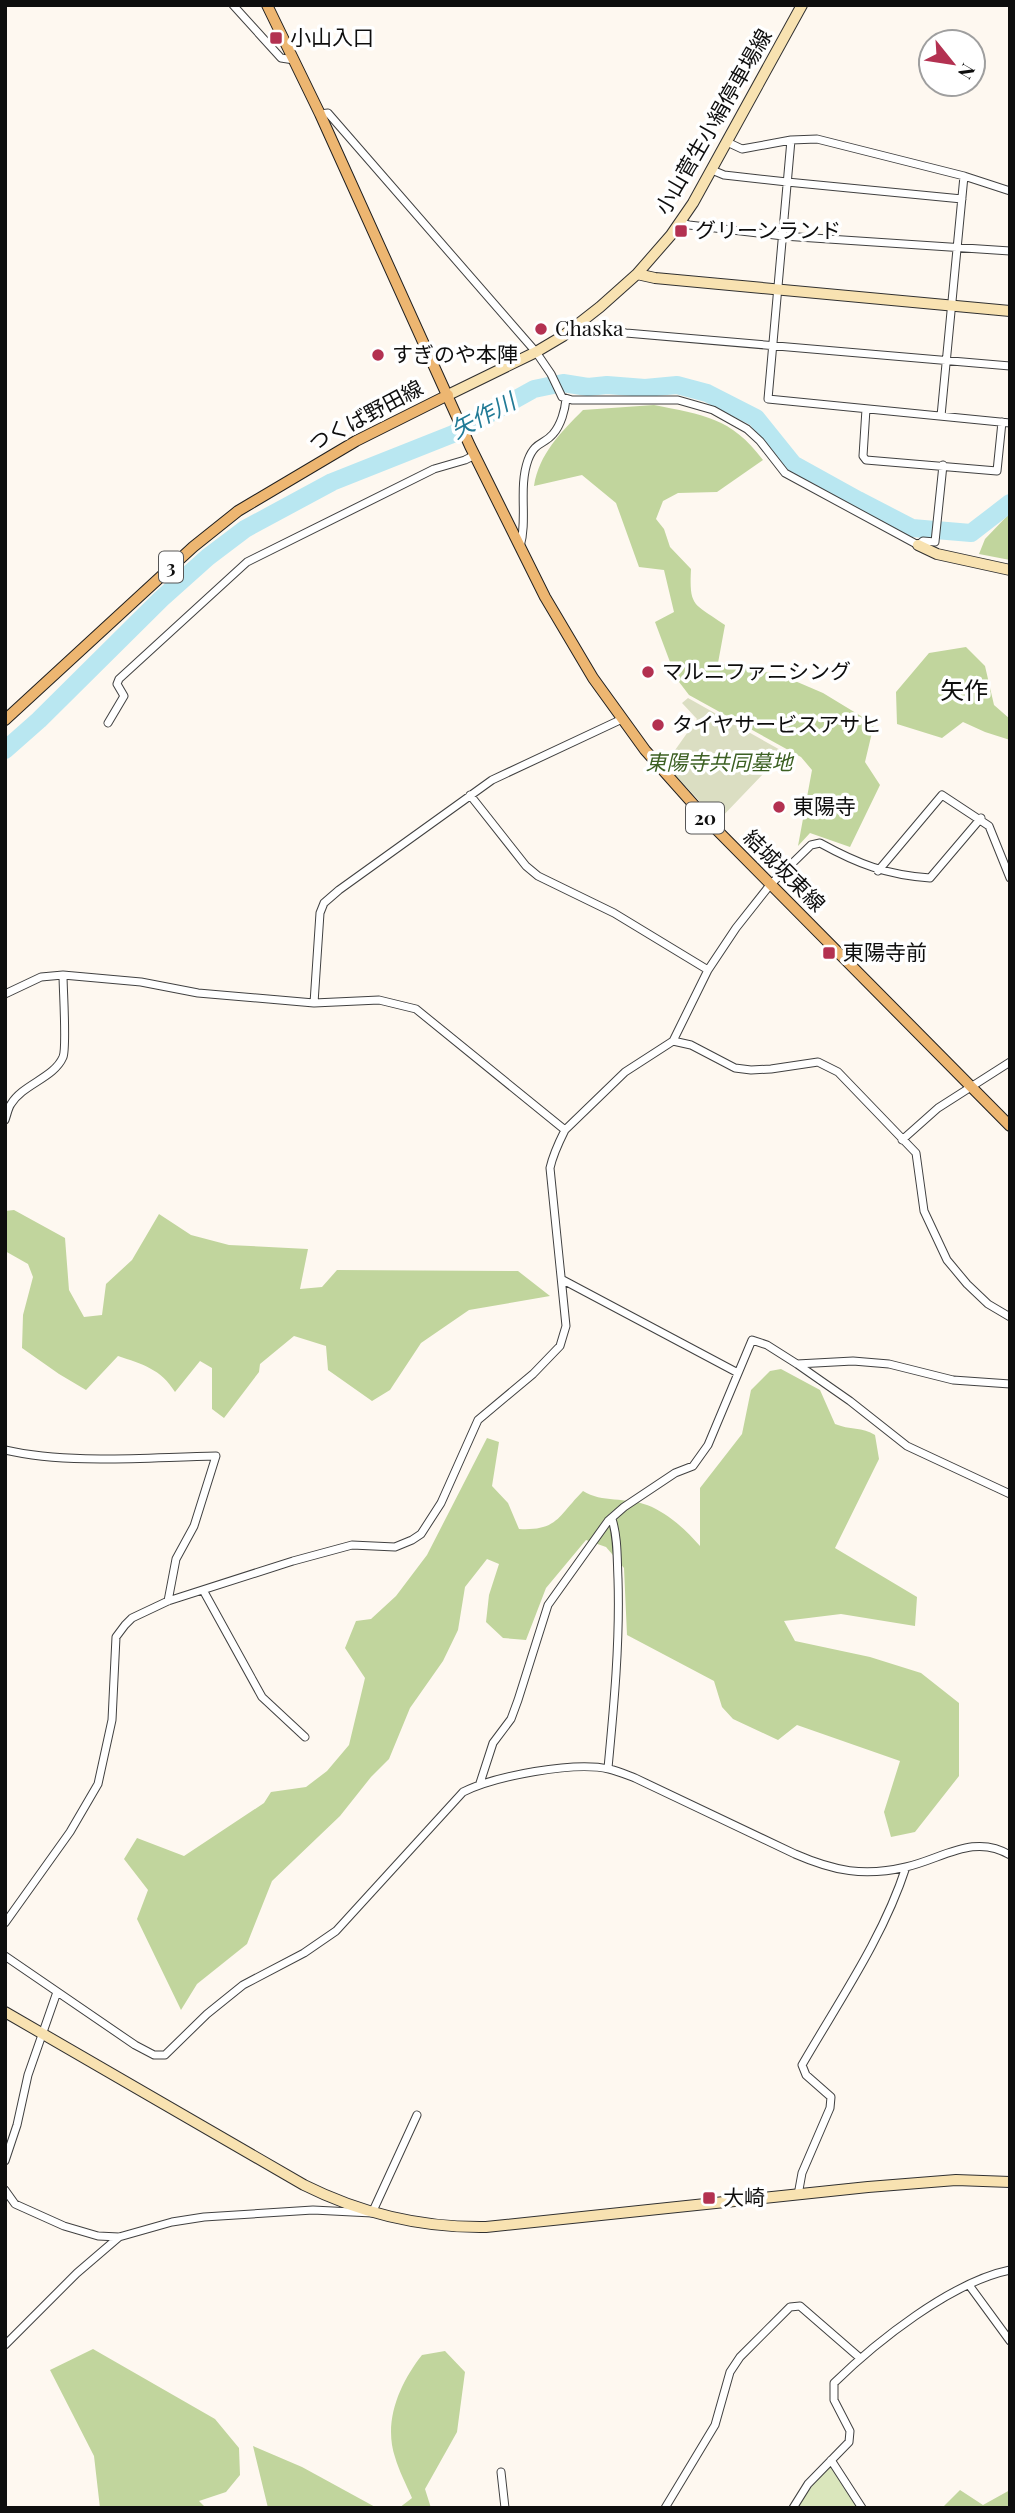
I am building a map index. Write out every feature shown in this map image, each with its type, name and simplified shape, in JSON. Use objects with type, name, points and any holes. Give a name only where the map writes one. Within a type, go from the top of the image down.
[{"type":"main road","name":"つくば野田線","points":[[5,720],[193,547],[238,511],[356,441],[447,395],[320,114],[267,5]]},
{"type":"main road","name":"結城坂東線","points":[[447,395],[520,547],[568,638],[620,719],[670,779],[770,885],[1010,1126]]},
{"type":"street","points":[[233,5],[281,58],[294,60]]},
{"type":"street","name":"小山菅生小絹停車場線","points":[[447,395],[536,352],[580,323],[637,274],[680,222],[712,170],[803,5]]},
{"type":"street","points":[[320,114],[328,113],[536,352],[551,374],[559,393],[566,399],[678,400],[713,410],[747,429],[760,440],[785,473],[918,545],[937,554],[1010,570]]},
{"type":"street","points":[[727,142],[742,149],[791,140],[817,139],[964,176],[1010,191]]},
{"type":"street","points":[[791,140],[768,399],[1006,423],[997,471],[866,460],[863,456],[866,409]]},
{"type":"street","points":[[712,170],[724,175],[962,199]]},
{"type":"street","points":[[941,416],[964,176]]},
{"type":"street","points":[[680,222],[783,236],[1010,251]]},
{"type":"street","points":[[637,274],[778,291],[1010,310]]},
{"type":"street","points":[[580,323],[587,327],[626,333],[1010,366]]},
{"type":"street","points":[[520,547],[525,532],[527,461],[537,443],[552,435],[565,410],[566,399]]},
{"type":"street","points":[[108,723],[124,696],[117,684],[120,679],[247,562],[434,469],[465,460],[472,450]]},
{"type":"street","points":[[918,545],[923,541],[936,542],[943,465]]},
{"type":"street","points":[[314,1003],[320,912],[324,903],[492,780],[620,719]]},
{"type":"street","points":[[470,795],[526,866],[538,876],[614,914],[708,970]]},
{"type":"street","points":[[878,871],[943,795],[981,818],[989,826],[1010,878]]},
{"type":"street","points":[[5,1923],[70,1832],[98,1784],[112,1720],[116,1637],[132,1618],[168,1601],[352,1545],[405,1545],[421,1534],[441,1503],[478,1420],[533,1374],[560,1346],[566,1326],[563,1280],[555,1233],[550,1168],[552,1156],[565,1130],[625,1072],[673,1041],[708,970],[736,928],[770,885],[811,845],[820,843],[878,871],[930,878],[981,818]]},
{"type":"street","points":[[5,1119],[10,1104],[23,1089],[63,1058],[63,975]]},
{"type":"street","points":[[5,994],[41,977],[63,975],[141,982],[198,993],[314,1003],[379,1000],[416,1009],[565,1130]]},
{"type":"street","points":[[673,1041],[691,1045],[735,1068],[751,1070],[818,1062],[838,1072],[916,1153],[924,1211],[947,1260],[988,1304],[1010,1317]]},
{"type":"street","points":[[902,1140],[938,1108],[970,1085],[1010,1062]]},
{"type":"street","points":[[563,1280],[738,1373]]},
{"type":"street","points":[[480,1783],[493,1743],[511,1719],[548,1605],[608,1521],[675,1473],[693,1466],[708,1445],[752,1340],[767,1345],[797,1364],[907,1446],[1010,1494]]},
{"type":"street","points":[[797,1364],[853,1361],[888,1364],[953,1380],[1010,1384]]},
{"type":"street","points":[[5,1450],[77,1457],[216,1456],[194,1526],[176,1559],[168,1601]]},
{"type":"street","points":[[608,1768],[618,1650],[619,1599],[616,1531],[612,1520]]},
{"type":"street","points":[[203,1590],[262,1697],[305,1737]]},
{"type":"street","points":[[5,1956],[135,2045],[154,2055],[165,2055],[207,2014],[243,1985],[327,1939],[463,1792],[480,1783],[516,1774],[572,1767],[608,1768],[635,1778],[821,1865],[849,1872],[906,1867],[971,1846],[989,1847],[1010,1855]]},
{"type":"street","points":[[798,2195],[802,2173],[830,2108],[831,2097],[806,2075],[802,2065],[874,1941],[896,1897],[906,1867]]},
{"type":"street","points":[[5,2161],[18,2124],[28,2075],[57,1992]]},
{"type":"street","points":[[5,2012],[320,2194],[372,2213],[451,2230],[956,2180],[1010,2182]]},
{"type":"street","points":[[372,2213],[417,2115]]},
{"type":"street","points":[[5,2190],[15,2204],[64,2226],[98,2236],[119,2238],[172,2222],[204,2217],[313,2210],[372,2213]]},
{"type":"street","points":[[5,2345],[77,2273],[119,2238]]},
{"type":"street","points":[[793,2508],[808,2484],[849,2442],[850,2431],[834,2400],[834,2383],[860,2358],[932,2305],[969,2285],[1010,2270]]},
{"type":"street","points":[[969,2285],[1010,2341]]},
{"type":"street","points":[[665,2508],[715,2425],[730,2372],[758,2336],[790,2307],[800,2306],[860,2358]]},
{"type":"street","points":[[831,2460],[862,2508]]},
{"type":"street","points":[[501,2472],[505,2508]]},
{"type":"green space","points":[[654,405],[702,415],[727,426],[763,460],[717,492],[678,493],[663,501],[656,519],[664,529],[670,547],[691,569],[691,591],[696,603],[725,625],[718,663],[781,675],[823,693],[874,724],[865,762],[880,785],[850,847],[810,833],[798,846],[812,770],[801,757],[689,695],[676,678],[655,622],[674,612],[664,570],[639,567],[616,503],[582,475],[534,486],[546,454],[559,435],[583,410]]},
{"type":"green space","points":[[1010,513],[1010,560],[979,554],[985,539]]},
{"type":"green space","points":[[966,647],[985,666],[994,705],[1010,719],[1010,740],[963,722],[942,738],[897,724],[896,692],[929,653]]},
{"type":"green space","name":"東陽寺共同墓地","points":[[688,698],[784,752],[718,821],[662,761],[673,753],[697,719],[682,703]]},
{"type":"green space","points":[[14,1210],[65,1238],[69,1290],[84,1317],[102,1315],[106,1284],[132,1260],[159,1214],[191,1235],[229,1245],[308,1249],[300,1289],[322,1287],[337,1270],[518,1271],[550,1296],[469,1310],[421,1343],[390,1390],[372,1401],[328,1370],[326,1346],[294,1336],[260,1364],[259,1372],[224,1418],[212,1409],[212,1368],[200,1361],[175,1392],[157,1373],[118,1356],[86,1390],[22,1348],[23,1315],[33,1277],[28,1264],[5,1251],[5,1211]]},
{"type":"green space","points":[[781,1369],[820,1390],[835,1424],[875,1435],[879,1459],[835,1548],[917,1597],[915,1626],[841,1614],[784,1621],[795,1641],[870,1657],[921,1673],[959,1703],[959,1776],[915,1832],[891,1837],[884,1812],[900,1761],[797,1725],[778,1740],[733,1719],[722,1707],[714,1681],[627,1635],[624,1568],[606,1547],[586,1540],[546,1588],[526,1640],[503,1638],[486,1622],[489,1595],[499,1564],[487,1559],[465,1587],[458,1630],[443,1661],[410,1708],[389,1759],[340,1816],[272,1881],[247,1944],[197,1984],[181,2010],[137,1919],[148,1890],[124,1859],[137,1838],[184,1856],[264,1803],[271,1792],[306,1787],[327,1771],[349,1745],[365,1678],[345,1648],[356,1621],[371,1619],[396,1596],[427,1555],[487,1438],[499,1442],[492,1486],[508,1503],[519,1529],[550,1524],[562,1515],[583,1491],[598,1497],[655,1508],[700,1546],[700,1488],[742,1434],[751,1390],[770,1371]]},
{"type":"green space","points":[[93,2349],[215,2419],[239,2448],[240,2475],[226,2492],[199,2501],[206,2508],[100,2508],[94,2456],[50,2370]]},
{"type":"green space","points":[[445,2351],[465,2372],[457,2432],[425,2489],[431,2508],[399,2508],[412,2498],[395,2457],[392,2416],[401,2390],[422,2355]]},
{"type":"green space","points":[[253,2446],[302,2467],[377,2508],[268,2508]]},
{"type":"green space","points":[[831,2460],[860,2508],[796,2508]]},
{"type":"green space","points":[[960,2490],[983,2505],[1010,2490],[1010,2508],[942,2508]]},
{"type":"waterway","name":"矢作川","points":[[5,750],[161,599],[208,557],[245,529],[332,482],[453,434],[534,389],[563,383],[588,387],[607,385],[645,388],[677,385],[707,393],[756,418],[793,464],[912,528],[971,533],[1010,503]]},
{"type":"place","name":"小山入口","points":[[276,38]]},
{"type":"place","name":"グリーンランド","points":[[681,231]]},
{"type":"place","name":"Chaska","points":[[541,329]]},
{"type":"place","name":"すぎのや本陣","points":[[378,355]]},
{"type":"place","name":"マルニファニシング","points":[[648,672]]},
{"type":"place","name":"タイヤサービスアサヒ","points":[[658,725]]},
{"type":"place","name":"東陽寺","points":[[779,807]]},
{"type":"place","name":"東陽寺前","points":[[829,953]]},
{"type":"place","name":"大崎","points":[[709,2198]]},
{"type":"district","name":"矢作","points":[[964,691]]}]
